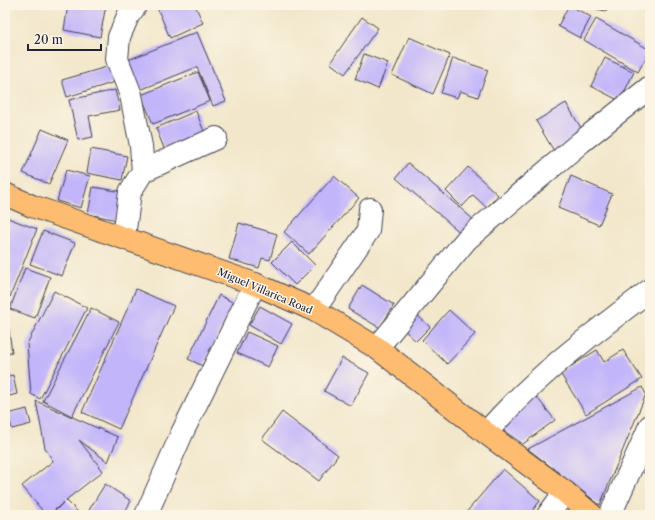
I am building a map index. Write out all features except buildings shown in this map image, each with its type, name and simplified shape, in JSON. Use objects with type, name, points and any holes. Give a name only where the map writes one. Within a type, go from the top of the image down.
[{"type":"main road","name":"Miguel Villarica Road","points":[[5,194],[32,206],[255,284],[314,310],[377,348],[565,492],[592,515]]},
{"type":"street","points":[[136,5],[128,16],[119,37],[117,59],[131,95],[141,146],[143,171]]},
{"type":"street","points":[[377,348],[467,239],[563,157],[650,87]]},
{"type":"street","points":[[124,237],[130,192],[143,171],[216,138]]},
{"type":"street","points":[[314,310],[368,231],[370,209]]},
{"type":"street","points":[[146,515],[183,431],[255,284]]},
{"type":"street","points":[[486,433],[509,406],[548,372],[650,290]]},
{"type":"street","points":[[610,515],[650,426]]},
{"type":"street","points":[[548,515],[565,492]]}]
